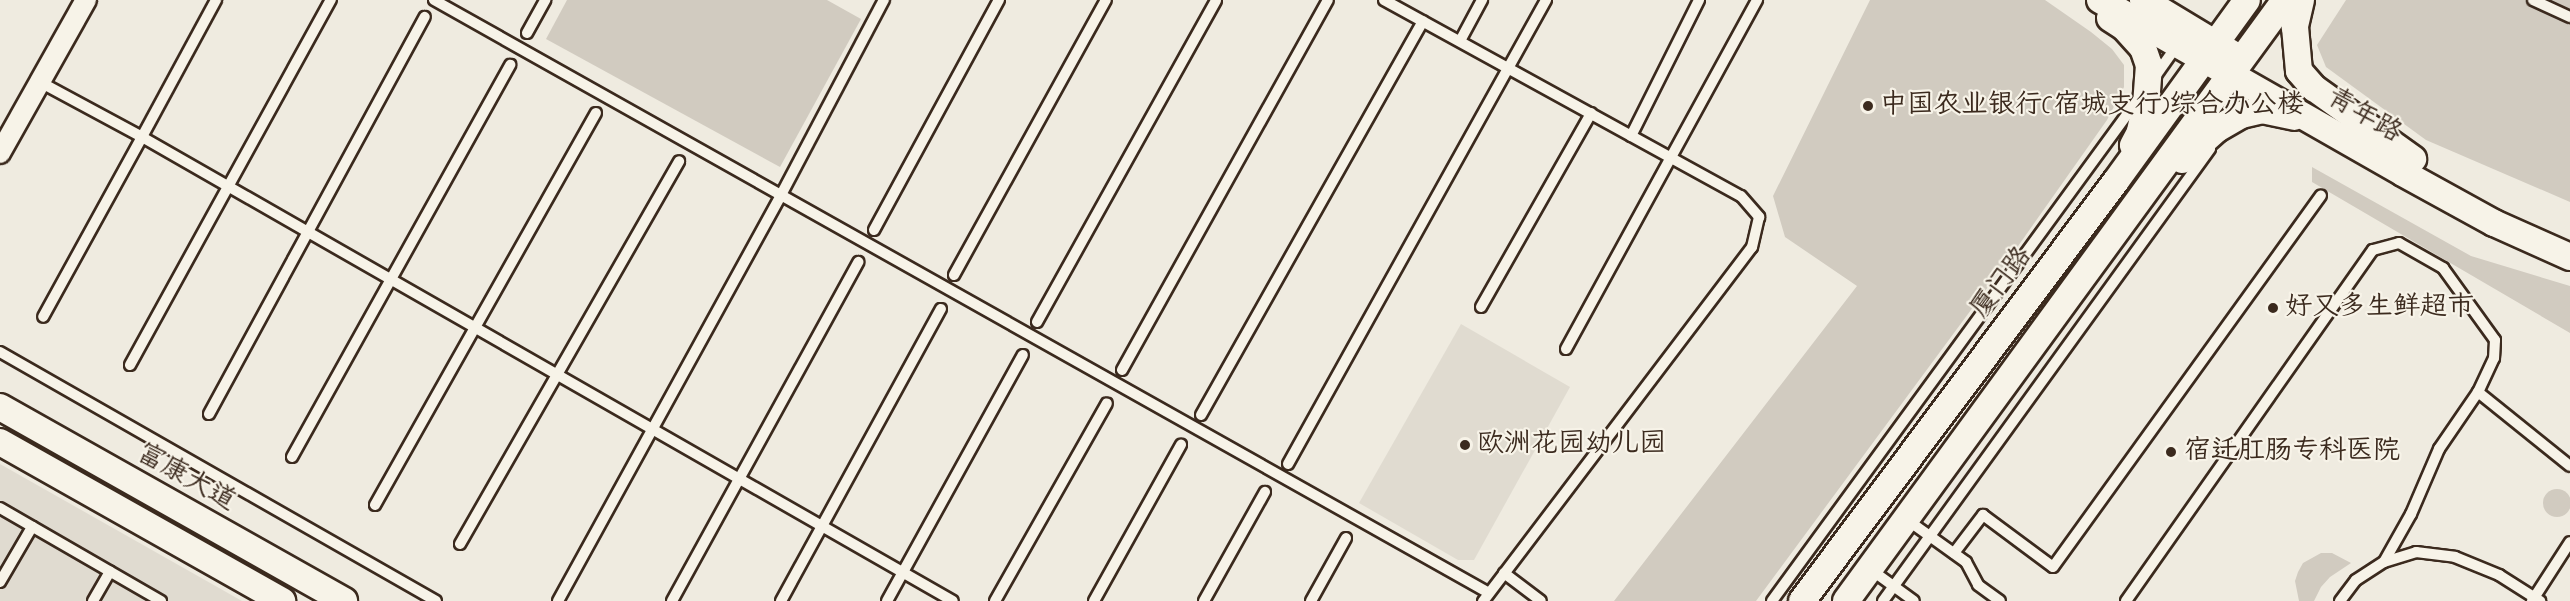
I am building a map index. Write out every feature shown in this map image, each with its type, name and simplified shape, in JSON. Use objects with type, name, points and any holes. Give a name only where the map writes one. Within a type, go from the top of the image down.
[{"type":"street","points":[[0,153],[86,0]]},
{"type":"street","points":[[2083,0],[2124,27],[2143,48],[2149,65],[2149,84],[2140,132],[2116,181]]},
{"type":"street","name":"青年路","points":[[2100,0],[2184,35],[2408,166],[2494,223],[2570,257]]},
{"type":"street","name":"青年路","points":[[2144,0],[2184,35]]},
{"type":"street","name":"厦门路","points":[[1802,601],[2116,181],[2247,0]]},
{"type":"street","points":[[1846,601],[2238,68],[2285,0]]},
{"type":"street","points":[[2301,0],[2295,27],[2299,71],[2314,88],[2408,166]]},
{"type":"street","points":[[2142,196],[2217,129],[2241,115],[2262,110],[2289,116],[2321,128],[2408,166]]},
{"type":"street","name":"青年路","points":[[2408,166],[2570,239]]},
{"type":"street","name":"富康大道","points":[[0,407],[344,601]]},
{"type":"street","points":[[0,442],[282,601]]},
{"type":"lane","points":[[43,317],[216,0]]},
{"type":"lane","points":[[130,365],[331,0]]},
{"type":"lane","points":[[434,0],[1486,597],[1752,247],[1759,217],[1741,196],[1384,0]]},
{"type":"lane","points":[[527,33],[545,0]]},
{"type":"lane","points":[[558,601],[781,195],[884,0]]},
{"type":"lane","points":[[874,230],[999,0]]},
{"type":"lane","points":[[954,275],[1106,0]]},
{"type":"lane","points":[[1037,322],[1216,0]]},
{"type":"lane","points":[[1122,370],[1328,0]]},
{"type":"lane","points":[[1460,41],[1482,0]]},
{"type":"lane","points":[[1288,464],[1546,0]]},
{"type":"lane","points":[[1631,136],[1699,0]]},
{"type":"lane","points":[[1566,349],[1757,0]]},
{"type":"lane","points":[[2533,0],[2570,17]]},
{"type":"lane","points":[[209,414],[425,17]]},
{"type":"lane","points":[[1201,415],[1423,21]]},
{"type":"lane","points":[[1772,601],[2184,35]]},
{"type":"lane","points":[[292,457],[510,65]]},
{"type":"lane","points":[[40,82],[142,137],[952,601]]},
{"type":"lane","points":[[375,505],[596,113]]},
{"type":"lane","points":[[1481,307],[1591,113]]},
{"type":"lane","points":[[1883,601],[2228,123]]},
{"type":"lane","points":[[460,544],[679,161]]},
{"type":"lane","points":[[1954,554],[1983,514],[2053,567],[2321,196]]},
{"type":"lane","points":[[2126,601],[2373,250],[2399,243],[2443,268],[2495,340],[2494,358],[2478,392],[2439,449],[2411,514],[2384,562]]},
{"type":"lane","points":[[672,601],[858,262]]},
{"type":"lane","points":[[781,601],[941,309]]},
{"type":"lane","points":[[0,352],[436,601]]},
{"type":"lane","points":[[887,601],[1023,355]]},
{"type":"lane","points":[[2478,392],[2570,466]]},
{"type":"lane","points":[[995,601],[1107,403]]},
{"type":"lane","points":[[1094,601],[1181,445]]},
{"type":"lane","points":[[1204,601],[1265,492]]},
{"type":"lane","points":[[0,508],[160,601]]},
{"type":"lane","points":[[1906,519],[1966,562],[1978,585],[2000,601]]},
{"type":"lane","points":[[0,582],[32,527]]},
{"type":"lane","points":[[1311,601],[1346,538]]},
{"type":"lane","points":[[2340,601],[2356,580],[2384,562],[2416,552],[2455,557],[2499,575],[2535,600],[2570,542]]},
{"type":"lane","points":[[1869,569],[1914,601]]},
{"type":"lane","points":[[93,601],[110,572]]},
{"type":"lane","points":[[1504,573],[1541,601]]},
{"type":"shaded area","points":[[567,0],[827,0],[861,19],[780,167],[546,39]]},
{"type":"shaded area","points":[[1870,0],[2045,0],[2112,49],[2124,65],[2124,87],[2107,120],[2016,249],[1756,601],[1614,601],[1857,286],[1785,237],[1773,196]]},
{"type":"shaded area","points":[[2346,0],[2570,0],[2570,202],[2426,140],[2326,67],[2317,45]]},
{"type":"shaded area","points":[[2312,167],[2471,256],[2570,286],[2570,333],[2312,182]]},
{"type":"shaded area","name":"欧洲花园幼儿园","points":[[1461,324],[1570,387],[1474,560],[1458,560],[1359,503]]},
{"type":"shaded area","points":[[0,464],[242,601],[0,601]]},
{"type":"shaded area","points":[[2557,489],[2567,493],[2571,503],[2567,513],[2557,517],[2547,513],[2543,503],[2547,493]]},
{"type":"shaded area","points":[[2321,553],[2332,553],[2351,563],[2330,577],[2321,587],[2314,601],[2299,601],[2295,581],[2298,572],[2303,563]]},
{"type":"place","name":"中国农业银行(宿城支行)综合办公楼","points":[[1868,106]]},
{"type":"place","name":"好又多生鲜超市","points":[[2273,308]]},
{"type":"place","name":"欧洲花园幼儿园","points":[[1465,445]]},
{"type":"place","name":"宿迁肛肠专科医院","points":[[2171,452]]}]
